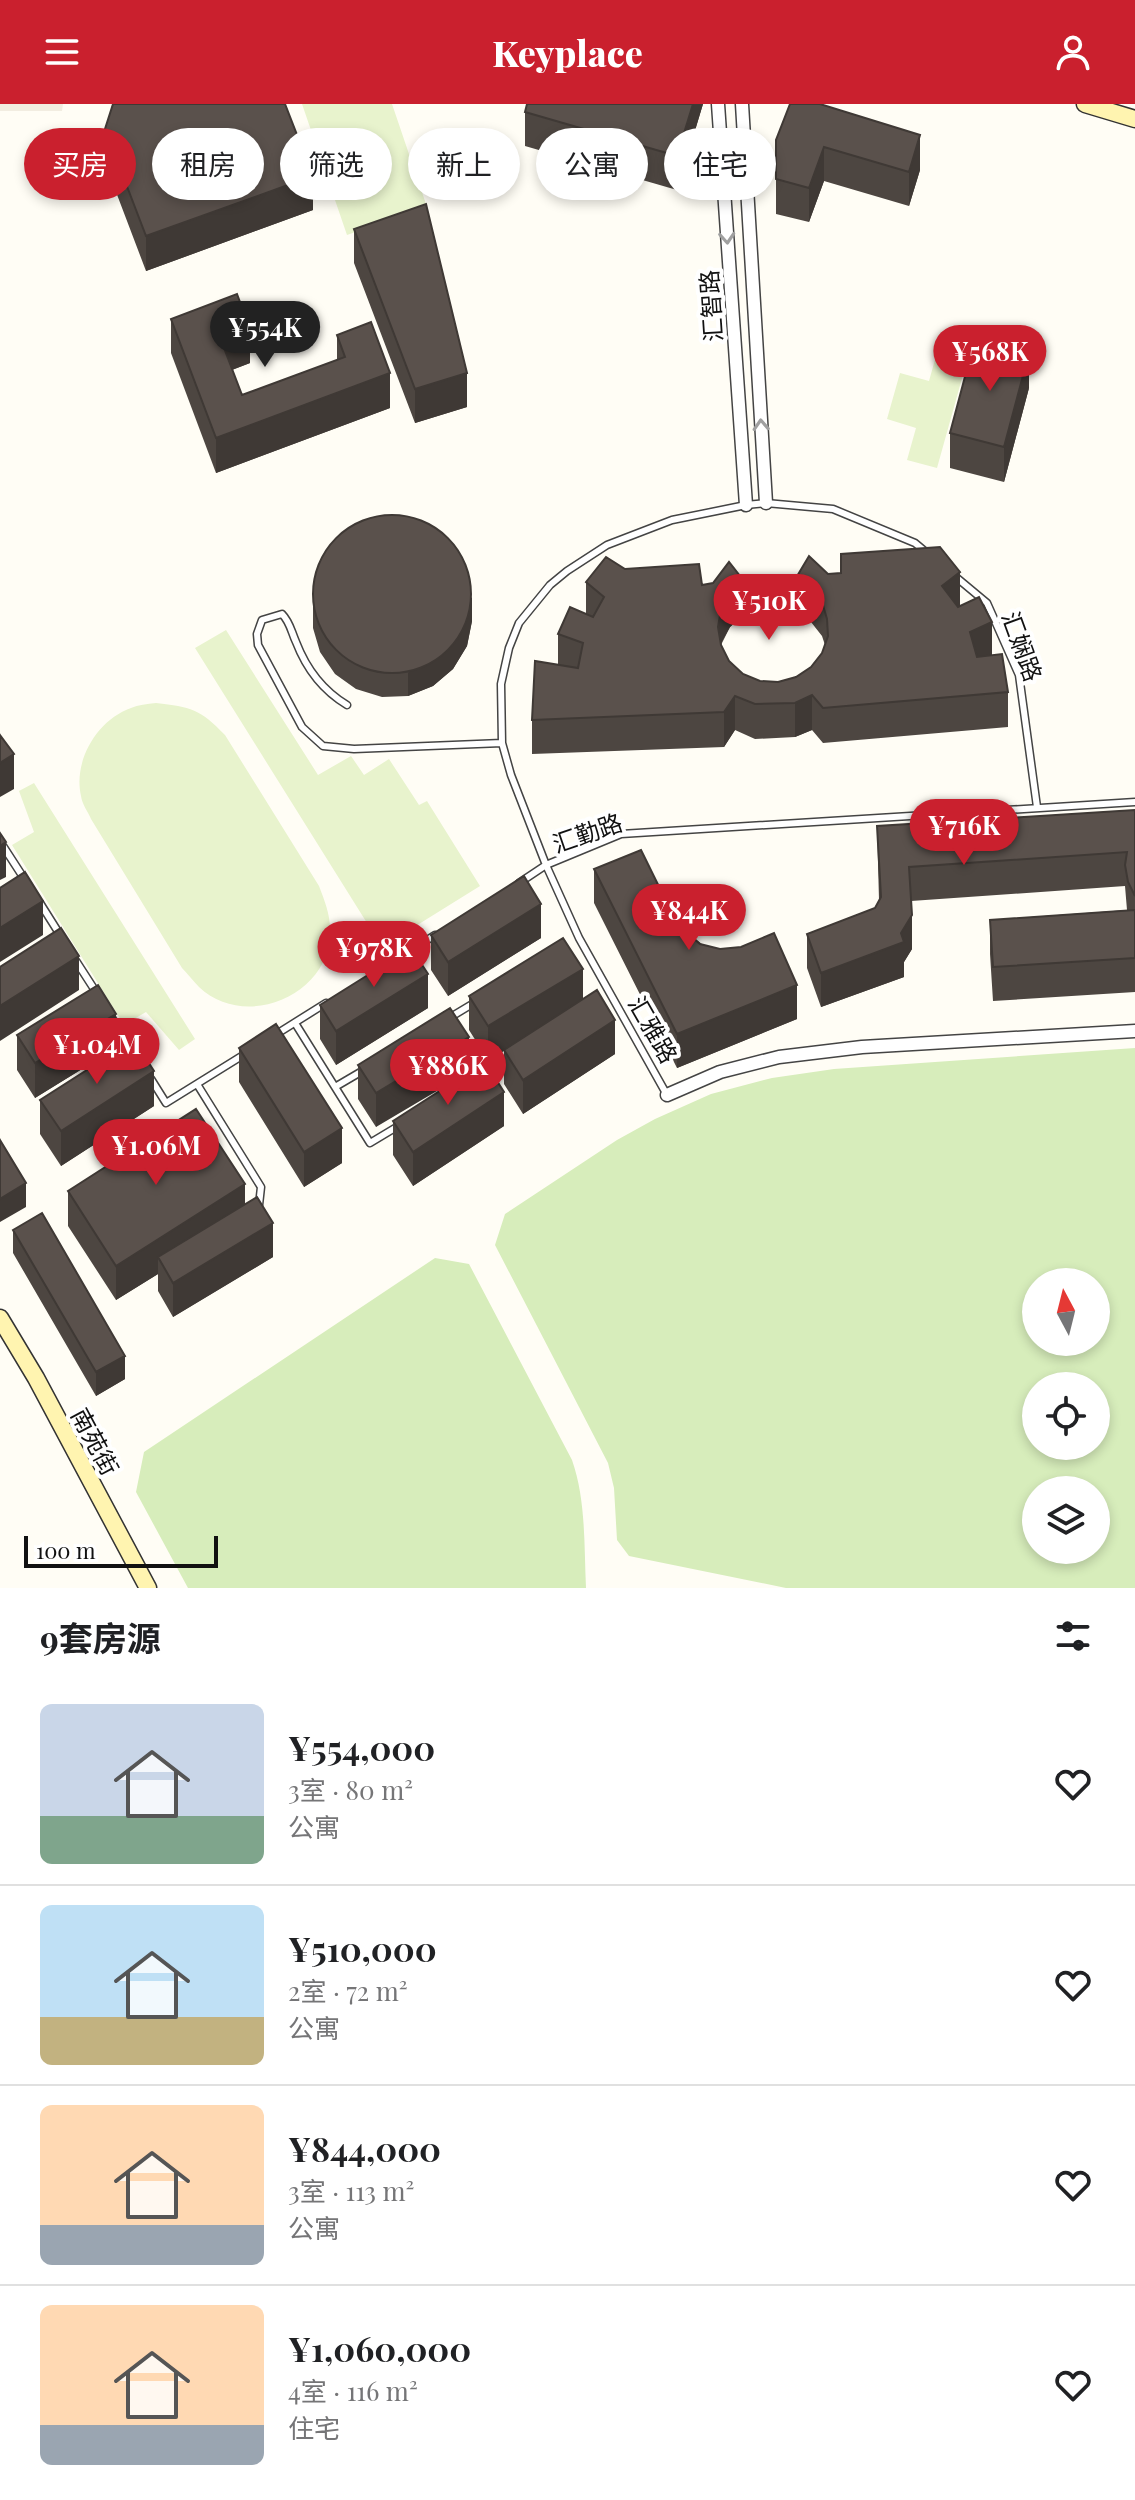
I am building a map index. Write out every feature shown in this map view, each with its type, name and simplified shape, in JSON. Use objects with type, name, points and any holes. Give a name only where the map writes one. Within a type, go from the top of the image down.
[{"type":"main road","points":[[1085,104],[1135,119]]},
{"type":"main road","name":"南苑街","points":[[0,1318],[36,1378],[148,1588]]},
{"type":"street","name":"汇智路","points":[[718,104],[746,505]]},
{"type":"street","name":"汇智路","points":[[742,104],[766,503]]},
{"type":"street","name":"汇雅路","points":[[667,1095],[720,1072],[779,1057],[862,1047],[1135,1031]]},
{"type":"lane","name":"汇雅路","points":[[667,1095],[579,938],[546,865],[502,743],[501,684],[509,648],[519,623],[550,585],[567,571],[607,545],[672,520],[766,503]]},
{"type":"lane","points":[[766,503],[833,509],[915,543],[939,563]]},
{"type":"lane","name":"汇娴路","points":[[951,573],[987,603],[1019,675],[1037,807]]},
{"type":"lane","points":[[347,705],[332,696],[304,662],[289,621],[282,614],[262,620],[257,634],[258,645],[302,727],[323,746],[354,749],[502,743]]},
{"type":"lane","name":"汇勤路","points":[[512,887],[546,865],[621,834],[1135,802]]},
{"type":"lane","points":[[1,843],[26,882]]},
{"type":"lane","points":[[34,895],[67,947]]},
{"type":"lane","points":[[403,955],[446,928]]},
{"type":"lane","points":[[566,946],[579,938]]},
{"type":"lane","points":[[75,960],[100,999]]},
{"type":"lane","points":[[270,1038],[331,1000]]},
{"type":"lane","points":[[438,1025],[476,1001]]},
{"type":"lane","points":[[108,1012],[133,1051]]},
{"type":"lane","points":[[451,1017],[492,1086]]},
{"type":"lane","points":[[295,1023],[370,1143],[408,1120]]},
{"type":"lane","points":[[149,1077],[166,1103],[258,1046]]},
{"type":"lane","points":[[472,1081],[522,1051]]},
{"type":"lane","points":[[335,1087],[374,1064]]},
{"type":"lane","points":[[197,1084],[261,1187],[258,1214]]},
{"type":"green space","points":[[302,104],[392,104],[408,151],[408,200],[425,200],[427,207],[347,235],[335,200],[392,200],[392,128],[310,128]]},
{"type":"green space","points":[[936,356],[966,364],[937,468],[907,460],[916,428],[887,419],[900,373],[929,381]]},
{"type":"green space","points":[[226,630],[318,775],[351,756],[364,775],[389,759],[419,805],[427,801],[480,886],[382,947],[195,648]]},
{"type":"green space","points":[[156,703],[194,711],[225,735],[319,886],[330,921],[326,956],[315,975],[300,990],[281,1000],[260,1006],[238,1006],[217,1000],[199,987],[182,968],[83,802],[79,783],[81,769],[84,756],[98,732],[119,714],[137,706]]},
{"type":"green space","points":[[34,783],[195,1039],[179,1050],[146,1012],[124,1025],[12,845],[34,832],[19,791]]},
{"type":"green space","points":[[1135,1048],[1135,1588],[786,1588],[629,1556],[617,1540],[614,1488],[608,1463],[495,1245],[505,1214],[617,1140],[655,1119],[711,1094],[772,1078],[834,1069]]},
{"type":"green space","points":[[435,1258],[469,1264],[572,1460],[582,1507],[586,1588],[188,1588],[136,1492],[144,1452]]},
{"type":"shaded area","points":[[0,104],[63,104],[62,111],[0,111]]},
{"type":"building","points":[[113,104],[285,104],[294,128],[280,128],[280,188],[264,194],[264,128],[152,128],[152,200],[246,200],[146,236],[132,200],[136,200],[136,128],[105,128]]},
{"type":"building","points":[[527,104],[693,104],[686,128],[664,128],[664,152],[648,148],[648,128],[580,128],[525,112]]},
{"type":"building","points":[[790,104],[820,104],[920,135],[909,172],[824,147],[809,188],[776,179],[776,140]]},
{"type":"building","points":[[426,204],[467,373],[415,389],[354,229]]},
{"type":"building","points":[[237,294],[250,329],[221,340],[242,395],[345,357],[337,335],[371,322],[390,373],[216,438],[171,319]]},
{"type":"building","points":[[975,339],[1029,353],[1004,447],[950,433]]},
{"type":"building","points":[[392,515],[422,521],[448,538],[465,564],[471,594],[465,624],[448,650],[422,667],[392,673],[362,667],[336,650],[319,624],[313,594],[319,564],[336,538],[362,521]]},
{"type":"building","points":[[940,547],[960,572],[942,586],[958,607],[979,597],[992,622],[970,632],[977,657],[1002,654],[1008,692],[823,708],[812,695],[795,703],[755,704],[735,696],[724,712],[532,720],[535,661],[578,668],[583,643],[558,634],[570,607],[593,617],[604,597],[586,582],[606,557],[625,569],[699,564],[702,585],[713,583],[729,562],[744,581],[730,593],[721,609],[718,627],[721,645],[729,661],[743,674],[760,681],[778,682],[796,677],[811,667],[822,653],[828,636],[822,602],[811,588],[796,578],[809,556],[828,574],[841,573],[841,554]]},
{"type":"building","points":[[0,735],[14,754],[0,763]]},
{"type":"building","points":[[1135,810],[1135,896],[1128,882],[1125,865],[1127,852],[909,867],[912,915],[901,933],[904,942],[821,973],[807,934],[875,908],[881,897],[877,826]]},
{"type":"building","points":[[641,850],[670,909],[684,930],[700,944],[720,949],[741,947],[774,933],[797,985],[677,1034],[594,869]]},
{"type":"building","points":[[25,872],[43,901],[0,928],[0,888]]},
{"type":"building","points":[[524,876],[541,904],[448,962],[431,935]]},
{"type":"building","points":[[1135,910],[1135,958],[993,967],[990,920]]},
{"type":"building","points":[[61,928],[79,956],[0,1006],[0,967]]},
{"type":"building","points":[[563,938],[583,969],[488,1026],[469,996]]},
{"type":"building","points":[[411,948],[428,974],[336,1031],[320,1005]]},
{"type":"building","points":[[98,985],[116,1014],[35,1063],[17,1035]]},
{"type":"building","points":[[597,990],[615,1020],[523,1080],[504,1050]]},
{"type":"building","points":[[450,1008],[469,1037],[376,1093],[358,1065]]},
{"type":"building","points":[[276,1024],[342,1128],[304,1152],[239,1048]]},
{"type":"building","points":[[134,1040],[154,1071],[61,1131],[40,1100]]},
{"type":"building","points":[[485,1062],[504,1092],[413,1152],[393,1121]]},
{"type":"building","points":[[196,1109],[245,1184],[116,1266],[68,1191]]},
{"type":"building","points":[[0,1140],[26,1183],[0,1199]]},
{"type":"building","points":[[257,1197],[273,1223],[173,1283],[158,1257]]},
{"type":"building","points":[[42,1213],[125,1356],[96,1372],[13,1230]]}]
